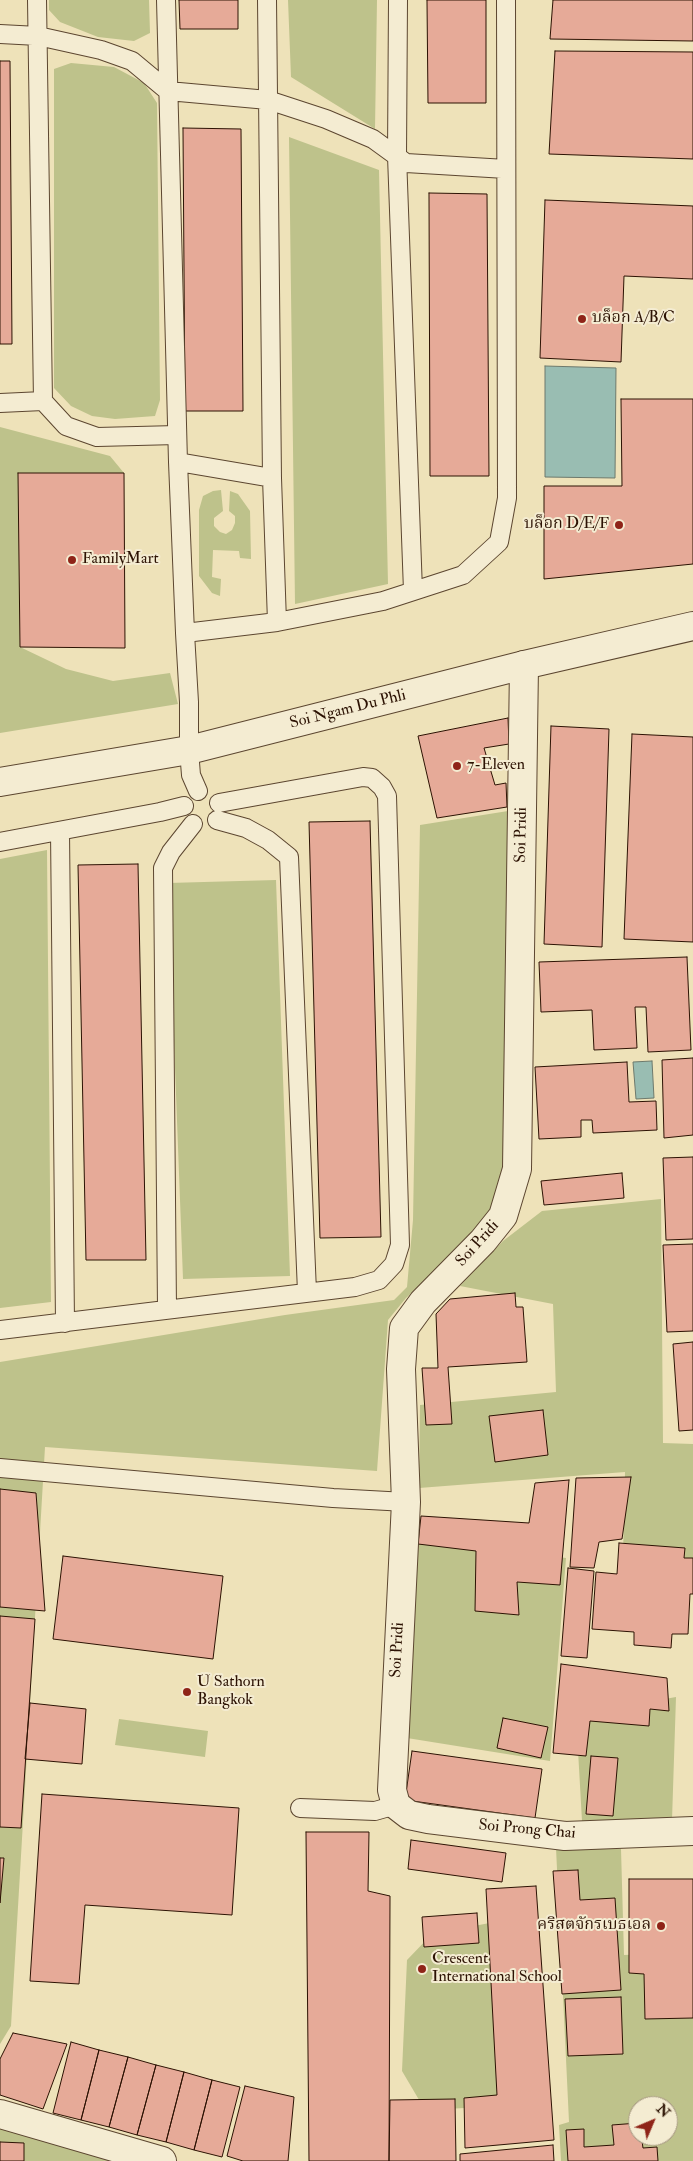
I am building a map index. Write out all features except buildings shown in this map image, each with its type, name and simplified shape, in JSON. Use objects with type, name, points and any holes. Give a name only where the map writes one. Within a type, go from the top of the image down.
[{"type":"street","name":"Soi Ngam Du Phli","points":[[0,782],[189,750],[524,665],[693,626]]},
{"type":"street","name":"Soi Pridi","points":[[396,1805],[392,1790],[406,1502],[401,1369],[404,1328],[423,1302],[483,1241],[502,1216],[517,1169],[524,665]]},
{"type":"street","name":"Soi Prong Chai","points":[[396,1805],[409,1815],[428,1819],[565,1836],[693,1830]]},
{"type":"street","points":[[0,2114],[162,2161]]},
{"type":"lane","points":[[37,0],[42,401],[66,426],[97,437],[177,435]]},
{"type":"lane","points":[[166,0],[177,435],[189,750],[191,775],[198,791]]},
{"type":"lane","points":[[267,0],[272,478],[277,622]]},
{"type":"lane","points":[[398,0],[397,156],[413,591]]},
{"type":"lane","points":[[185,633],[277,622],[383,601],[463,576],[499,542],[507,498],[506,0]]},
{"type":"lane","points":[[0,34],[38,36],[102,50],[132,61],[168,91],[268,100],[326,119],[373,139],[406,163],[506,169]]},
{"type":"lane","points":[[0,403],[42,401]]},
{"type":"lane","points":[[178,462],[272,478]]},
{"type":"lane","points":[[0,1330],[65,1323],[355,1286],[380,1280],[394,1264],[400,1245],[387,796],[382,787],[372,778],[363,777],[218,812],[207,826],[193,824],[186,818],[184,806],[190,796],[198,791],[207,791],[212,794],[218,812],[268,840],[289,857],[307,1292]]},
{"type":"lane","points":[[0,842],[184,806]]},
{"type":"lane","points":[[167,1309],[163,868],[171,852],[193,824]]},
{"type":"lane","points":[[60,831],[65,1323]]},
{"type":"lane","points":[[0,1468],[333,1498],[406,1502]]},
{"type":"lane","points":[[300,1808],[375,1810],[396,1805]]},
{"type":"green space","points":[[49,0],[149,0],[150,33],[134,41],[98,37],[60,22],[49,10]]},
{"type":"green space","points":[[288,0],[377,0],[375,129],[291,77]]},
{"type":"green space","points":[[71,63],[114,67],[144,83],[157,103],[160,400],[155,416],[115,419],[92,416],[71,406],[54,388],[54,69]]},
{"type":"green space","points":[[289,137],[379,170],[388,584],[295,604]]},
{"type":"green space","points":[[0,427],[110,456],[124,473],[19,474],[20,647],[66,669],[113,681],[170,673],[178,704],[0,733]]},
{"type":"green space","points":[[221,490],[223,511],[214,518],[214,526],[220,532],[226,534],[232,530],[235,516],[229,511],[230,491],[238,494],[250,511],[251,559],[240,558],[239,551],[213,550],[212,577],[221,579],[220,596],[212,593],[199,576],[199,510],[203,496],[213,491]]},
{"type":"green space","points":[[508,811],[505,1170],[489,1221],[406,1298],[388,1320],[377,1471],[45,1447],[11,2026],[0,2044],[0,1362],[285,1315],[394,1300],[407,1287],[413,1220],[420,825]]},
{"type":"green space","points":[[47,850],[51,1302],[0,1308],[0,859]]},
{"type":"green space","points":[[276,880],[290,1276],[183,1279],[168,883]]},
{"type":"green space","points":[[661,1199],[663,1443],[693,1444],[693,1562],[623,1556],[625,1472],[419,1488],[420,1405],[556,1392],[553,1304],[460,1286],[503,1241],[542,1211]]},
{"type":"green space","points":[[417,1538],[566,1558],[550,1761],[407,1738]]},
{"type":"green space","points":[[676,1697],[672,1820],[582,1821],[576,1715]]},
{"type":"green space","points":[[119,1719],[208,1731],[205,1757],[115,1745]]},
{"type":"green space","points":[[556,1848],[621,1849],[624,1955],[693,1952],[693,2161],[561,2161],[559,2125],[569,2122]]},
{"type":"green space","points":[[500,1921],[505,2099],[485,2107],[425,2110],[402,2071],[407,1960],[432,1934]]},
{"type":"green space","points":[[0,2124],[116,2161],[0,2161]]},
{"type":"water","points":[[545,366],[616,368],[615,478],[545,477]]},
{"type":"water","points":[[652,1061],[654,1098],[636,1099],[633,1062]]},
{"type":"place","name":"บล็อก A/B/C","points":[[582,319]]},
{"type":"place","name":"บล็อก D/E/F","points":[[619,525]]},
{"type":"place","name":"FamilyMart","points":[[72,560]]},
{"type":"place","name":"7-Eleven","points":[[457,766]]},
{"type":"place","name":"U Sathorn Bangkok","points":[[187,1692]]},
{"type":"place","name":"คริสตจักรเบธเอล","points":[[661,1926]]},
{"type":"place","name":"Crescent International School","points":[[422,1969]]}]
